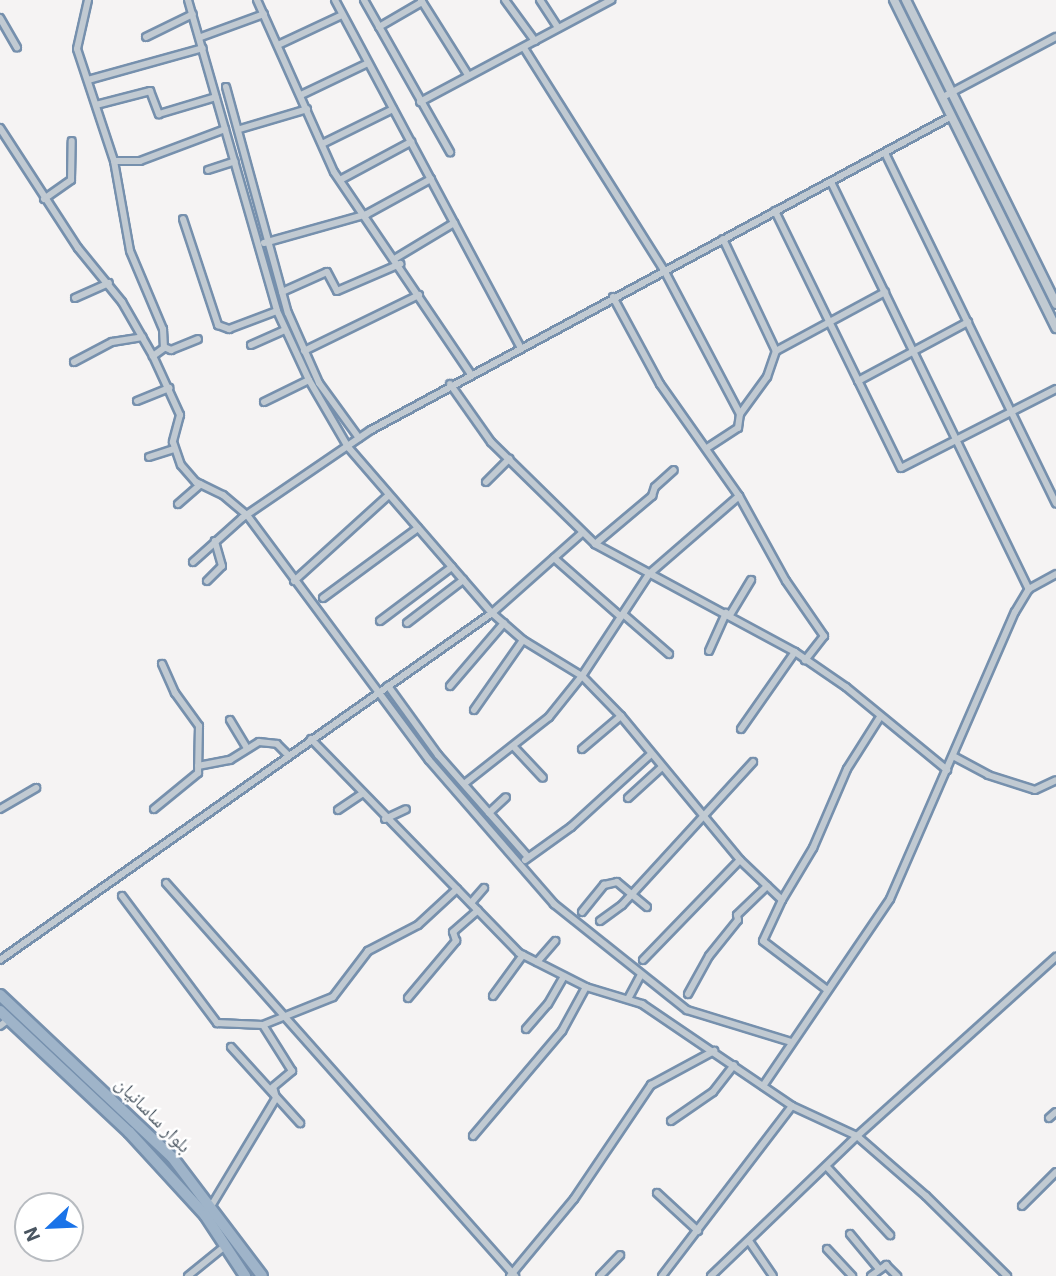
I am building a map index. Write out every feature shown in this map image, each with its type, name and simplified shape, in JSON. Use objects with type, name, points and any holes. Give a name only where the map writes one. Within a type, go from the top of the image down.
[{"type":"highway","name":"بلوار ساسانیان","points":[[0,995],[172,1157],[211,1205],[262,1276]]},
{"type":"highway","name":"بلوار ساسانیان","points":[[0,1011],[4,1023],[129,1132],[205,1216],[245,1276]]},
{"type":"street","points":[[88,0],[76,45],[114,160],[130,251],[163,329],[164,347]]},
{"type":"street","points":[[188,0],[201,37],[278,314],[309,380],[348,447],[492,613],[523,640],[582,676],[621,716],[740,860],[782,900]]},
{"type":"street","points":[[257,0],[321,144],[340,180],[367,214],[470,373]]},
{"type":"street","points":[[334,0],[520,347]]},
{"type":"street","points":[[364,0],[450,152]]},
{"type":"street","points":[[505,0],[535,41]]},
{"type":"street","points":[[540,0],[558,28]]},
{"type":"street","points":[[420,102],[611,0]]},
{"type":"street","points":[[894,0],[1056,328]]},
{"type":"street","points":[[906,0],[1056,304]]},
{"type":"street","points":[[379,27],[422,1],[468,75]]},
{"type":"street","points":[[146,37],[193,14]]},
{"type":"street","points":[[201,37],[264,14]]},
{"type":"street","points":[[278,45],[342,15]]},
{"type":"street","points":[[0,18],[17,47]]},
{"type":"street","points":[[943,97],[1056,37]]},
{"type":"street","points":[[88,80],[203,48]]},
{"type":"street","points":[[524,48],[664,270],[740,414]]},
{"type":"street","points":[[301,95],[368,63]]},
{"type":"street","points":[[226,87],[240,129],[288,313],[319,383],[359,438]]},
{"type":"street","points":[[96,105],[118,96],[150,91],[159,114],[216,97]]},
{"type":"street","points":[[240,129],[307,109]]},
{"type":"street","points":[[321,144],[393,109]]},
{"type":"street","points":[[193,562],[247,515],[359,438],[450,384],[952,116]]},
{"type":"street","points":[[0,128],[44,199],[109,283],[143,337],[180,415],[173,449],[181,465],[201,484],[223,495],[247,515],[429,760],[562,912],[641,975],[698,1015],[791,1042]]},
{"type":"street","points":[[114,160],[140,161],[225,129]]},
{"type":"street","points":[[44,199],[71,180],[72,141]]},
{"type":"street","points":[[340,180],[411,142]]},
{"type":"street","points":[[885,153],[1056,504]]},
{"type":"street","points":[[208,170],[235,161]]},
{"type":"street","points":[[258,245],[367,214],[431,179]]},
{"type":"street","points":[[831,182],[1029,589]]},
{"type":"street","points":[[775,211],[901,468],[957,442],[1056,389]]},
{"type":"street","points":[[183,219],[218,325],[229,329],[288,313]]},
{"type":"street","points":[[282,292],[327,272],[337,291],[398,261],[454,223]]},
{"type":"street","points":[[723,239],[776,351]]},
{"type":"street","points":[[75,298],[109,283]]},
{"type":"street","points":[[707,448],[738,428],[740,414],[767,377],[776,351],[885,292]]},
{"type":"street","points":[[304,351],[419,295]]},
{"type":"street","points":[[613,298],[660,384],[739,496],[786,581],[824,636],[805,660]]},
{"type":"street","points":[[858,381],[968,322]]},
{"type":"street","points":[[251,345],[285,330]]},
{"type":"street","points":[[74,362],[112,342],[143,337]]},
{"type":"street","points":[[164,347],[170,350],[198,339]]},
{"type":"street","points":[[153,356],[164,347]]},
{"type":"street","points":[[264,402],[309,380]]},
{"type":"street","points":[[450,384],[477,425],[595,544],[795,652],[846,687],[947,770]]},
{"type":"street","points":[[137,401],[169,388]]},
{"type":"street","points":[[149,457],[173,449]]},
{"type":"street","points":[[486,482],[509,459]]},
{"type":"street","points":[[595,544],[652,496],[654,487],[674,470]]},
{"type":"street","points":[[178,504],[201,484]]},
{"type":"street","points":[[294,581],[389,495]]},
{"type":"street","points":[[464,784],[549,717],[582,676],[649,574],[739,496]]},
{"type":"street","points":[[323,598],[418,528]]},
{"type":"street","points":[[0,960],[492,613],[582,533]]},
{"type":"street","points":[[207,581],[222,566],[215,541]]},
{"type":"street","points":[[554,558],[668,654]]},
{"type":"street","points":[[380,621],[452,566]]},
{"type":"street","points":[[763,1086],[803,1022],[890,899],[1029,589],[1056,574]]},
{"type":"street","points":[[407,623],[463,580]]},
{"type":"street","points":[[709,651],[728,614],[751,580]]},
{"type":"street","points":[[450,686],[503,623]]},
{"type":"street","points":[[474,710],[523,640]]},
{"type":"street","points":[[741,729],[795,652]]},
{"type":"street","points":[[154,809],[192,782],[198,766],[199,726],[175,693],[163,663]]},
{"type":"street","points":[[388,686],[464,784],[528,858]]},
{"type":"street","points":[[582,749],[621,716]]},
{"type":"street","points":[[826,989],[762,939],[813,848],[846,769],[880,717]]},
{"type":"street","points":[[230,720],[246,747]]},
{"type":"street","points":[[311,739],[385,819],[441,868],[457,889],[523,955],[586,986],[642,1004],[792,1106],[857,1136],[926,1196],[997,1273],[1007,1276]]},
{"type":"street","points":[[198,766],[230,760],[246,747],[270,741],[288,755]]},
{"type":"street","points":[[514,747],[543,778]]},
{"type":"street","points":[[521,864],[571,827],[651,754]]},
{"type":"street","points":[[953,756],[988,775],[1035,790],[1056,780]]},
{"type":"street","points":[[600,921],[705,817],[753,762]]},
{"type":"street","points":[[628,798],[662,767]]},
{"type":"street","points":[[0,809],[36,788]]},
{"type":"street","points":[[338,810],[362,794]]},
{"type":"street","points":[[489,813],[506,797]]},
{"type":"street","points":[[385,819],[406,809]]},
{"type":"street","points":[[643,960],[740,860]]},
{"type":"street","points":[[582,912],[604,885],[617,882],[647,907]]},
{"type":"street","points":[[166,883],[513,1275],[574,1199],[651,1086],[714,1051]]},
{"type":"street","points":[[688,994],[709,956],[738,920],[737,915],[767,886]]},
{"type":"street","points":[[471,903],[484,888]]},
{"type":"street","points":[[122,895],[216,1023],[263,1025],[333,997],[368,951],[418,925],[457,889]]},
{"type":"street","points":[[408,998],[456,941],[453,932],[478,910]]},
{"type":"street","points":[[537,962],[555,941]]},
{"type":"street","points":[[493,996],[523,955]]},
{"type":"street","points":[[711,1276],[857,1136],[1056,957]]},
{"type":"street","points":[[628,999],[641,975]]},
{"type":"street","points":[[526,1029],[548,1004],[564,976]]},
{"type":"street","points":[[473,1136],[562,1031],[586,986]]},
{"type":"street","points":[[205,1216],[276,1098],[273,1087],[292,1071],[263,1025]]},
{"type":"street","points":[[231,1047],[300,1123]]},
{"type":"street","points":[[671,1121],[713,1092],[734,1065]]},
{"type":"street","points":[[662,1276],[792,1106]]},
{"type":"street","points":[[1049,1118],[1056,1112]]},
{"type":"street","points":[[827,1167],[890,1236]]},
{"type":"street","points":[[1022,1206],[1056,1172]]},
{"type":"street","points":[[656,1193],[698,1231]]},
{"type":"street","points":[[850,1234],[878,1269]]},
{"type":"street","points":[[749,1241],[773,1276]]},
{"type":"street","points":[[188,1276],[225,1246]]},
{"type":"street","points":[[827,1249],[852,1276]]},
{"type":"street","points":[[600,1276],[620,1255]]},
{"type":"street","points":[[871,1276],[886,1265],[897,1276]]}]
